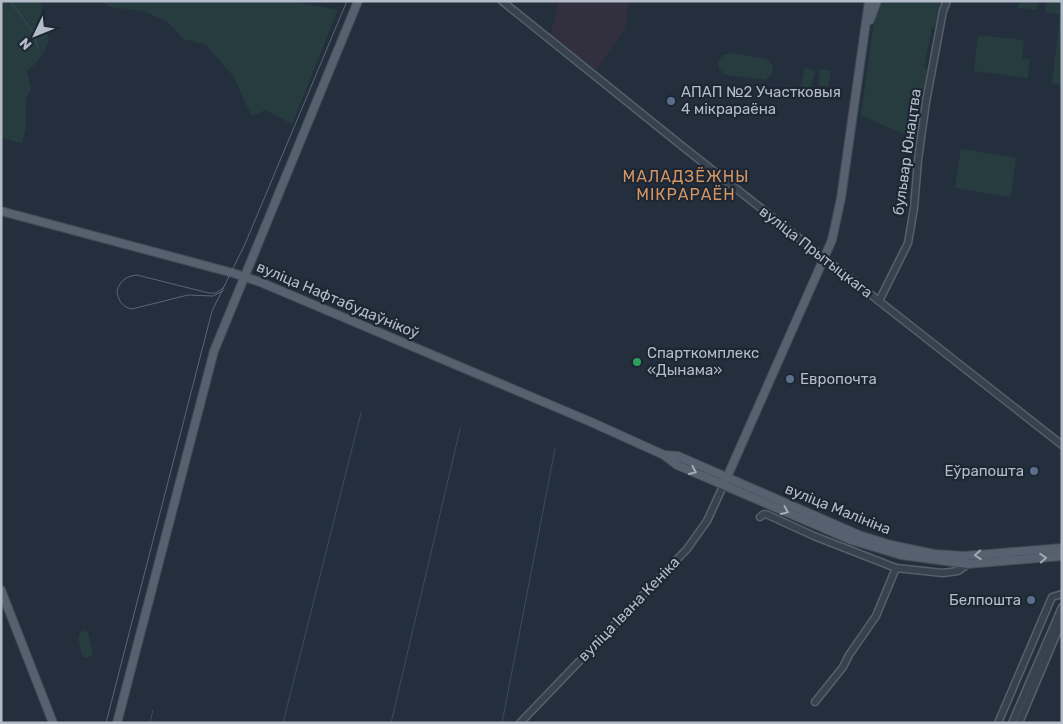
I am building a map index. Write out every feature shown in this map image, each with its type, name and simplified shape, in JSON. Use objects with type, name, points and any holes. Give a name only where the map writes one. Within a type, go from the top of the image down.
[{"type":"main road","name":"вуліца Нафтабудаўнікоў","points":[[358,1],[246,278],[336,313],[664,455],[673,463],[726,481]]},
{"type":"main road","points":[[726,481],[832,240],[841,198],[869,1]]},
{"type":"main road","points":[[866,28],[877,1]]},
{"type":"main road","points":[[1,211],[246,278],[214,351],[117,723]]},
{"type":"main road","name":"вуліца Малініна","points":[[726,481],[851,540],[900,555],[968,564],[1062,556]]},
{"type":"main road","name":"вуліца Малініна","points":[[766,499],[859,535],[916,551],[965,556],[1062,548]]},
{"type":"main road","points":[[1,590],[53,723]]},
{"type":"street","name":"вуліца Прытыцкага","points":[[502,1],[1062,445]]},
{"type":"street","name":"бульвар Юнацтва","points":[[878,301],[908,243],[914,208],[926,102],[943,11],[947,1]]},
{"type":"street","name":"вуліца Івана Кеніка","points":[[520,723],[686,549],[707,521],[726,481]]},
{"type":"street","name":"вуліца Малініна","points":[[766,499],[762,516],[896,568],[944,573],[958,571],[968,564]]},
{"type":"street","points":[[815,702],[843,667],[876,616],[896,568]]},
{"type":"street","points":[[998,723],[1052,597],[1062,594]]},
{"type":"street","points":[[1019,723],[1062,607]]},
{"type":"street","points":[[1012,723],[1028,695],[1062,621]]},
{"type":"street","points":[[1013,688],[1028,695]]},
{"type":"shaded area","points":[[558,1],[629,1],[625,28],[596,70],[551,35]]},
{"type":"green space","points":[[1,1],[40,1],[49,40],[44,52],[27,71],[31,88],[26,99],[26,128],[22,143],[1,138]]},
{"type":"green space","points":[[101,1],[297,1],[338,10],[292,124],[265,110],[254,116],[251,115],[234,77],[206,45],[183,39],[169,23],[144,11],[111,7]]},
{"type":"green space","points":[[881,1],[943,1],[936,27],[932,27],[924,67],[927,69],[918,141],[861,115],[873,28]]},
{"type":"green space","points":[[1019,1],[1038,1],[1037,10],[1018,8]]},
{"type":"green space","points":[[1046,1],[1062,1],[1062,85],[1052,84],[1060,14],[1045,12]]},
{"type":"green space","points":[[978,35],[1024,40],[1022,58],[1030,60],[1028,78],[974,71]]},
{"type":"green space","points":[[731,53],[767,59],[773,66],[772,74],[765,80],[726,75],[719,69],[718,61],[723,55]]},
{"type":"green space","points":[[805,68],[815,71],[810,89],[801,86]]},
{"type":"green space","points":[[820,69],[831,71],[828,87],[818,85]]},
{"type":"green space","points":[[961,149],[1016,158],[1011,197],[955,188]]},
{"type":"green space","points":[[85,630],[88,632],[93,654],[86,658],[82,656],[78,638],[80,633]]},
{"type":"waterway","points":[[10,1],[33,32],[38,48]]},
{"type":"waterway","points":[[283,723],[361,413]]},
{"type":"waterway","points":[[391,723],[460,429]]},
{"type":"waterway","points":[[502,723],[555,449]]},
{"type":"waterway","points":[[150,723],[153,710]]},
{"type":"tram line","points":[[106,723],[212,311],[245,244],[347,1]]},
{"type":"tram line","points":[[223,288],[216,293],[209,293],[137,275],[124,280],[117,291],[121,303],[132,309],[188,295],[213,296],[223,291]]},
{"type":"place","name":"АПАП №2 Участковыя 4 мікрараёна","points":[[671,101]]},
{"type":"place","name":"Спарткомплекс «Дынама»","points":[[637,362]]},
{"type":"place","name":"Европочта","points":[[790,379]]},
{"type":"place","name":"Еўрапошта","points":[[1034,471]]},
{"type":"place","name":"Белпошта","points":[[1031,600]]},
{"type":"district","name":"МАЛАДЗЁЖНЫ МІКРАРАЁН","points":[[686,185]]}]
